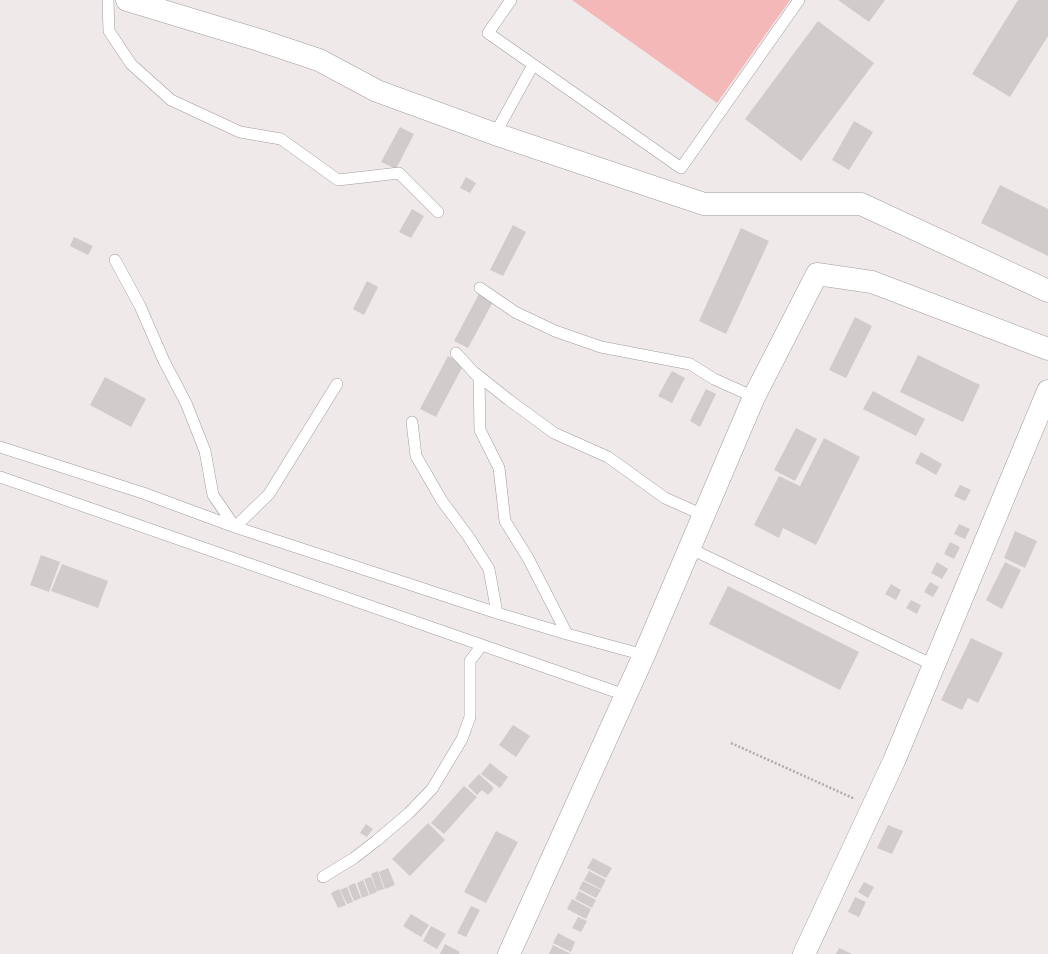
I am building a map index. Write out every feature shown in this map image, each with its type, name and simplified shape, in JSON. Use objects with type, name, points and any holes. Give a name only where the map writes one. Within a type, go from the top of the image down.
[{"type":"street","points":[[127,0],[319,60],[377,91],[495,134],[704,204],[861,204],[1048,291]]},
{"type":"street","points":[[508,954],[644,655],[754,396],[818,274],[872,282],[1048,349]]},
{"type":"street","points":[[804,954],[894,761],[1048,391]]},
{"type":"lane","points":[[108,0],[109,31],[131,64],[171,100],[240,132],[281,139],[338,180],[399,173],[438,212]]},
{"type":"lane","points":[[511,0],[488,33],[681,168],[799,0]]},
{"type":"lane","points":[[495,134],[533,64]]},
{"type":"lane","points":[[115,260],[140,306],[164,362],[186,403],[205,452],[213,495],[235,527]]},
{"type":"lane","points":[[480,288],[515,312],[555,331],[601,348],[690,364],[714,379],[754,396]]},
{"type":"lane","points":[[456,353],[479,378],[480,430],[498,468],[505,521],[528,558],[567,634]]},
{"type":"lane","points":[[472,370],[509,400],[554,433],[608,457],[665,498],[703,515]]},
{"type":"lane","points":[[235,527],[269,494],[337,384]]},
{"type":"lane","points":[[412,422],[416,456],[442,501],[468,536],[489,569],[497,613]]},
{"type":"lane","points":[[0,447],[143,493],[235,527],[497,613],[644,655]]},
{"type":"lane","points":[[0,477],[625,695]]},
{"type":"lane","points":[[689,548],[933,665]]},
{"type":"lane","points":[[324,877],[354,858],[376,841],[409,813],[432,789],[462,739],[470,717],[470,661],[482,645]]},
{"type":"path","points":[[731,743],[872,807]]},
{"type":"shaded area","points":[[572,0],[790,0],[717,103]]},
{"type":"building","points":[[838,0],[885,0],[869,22]]},
{"type":"building","points":[[1018,0],[1048,0],[1048,36],[1010,97],[972,74]]},
{"type":"building","points":[[818,21],[874,63],[801,161],[745,119]]},
{"type":"building","points":[[854,121],[873,132],[849,170],[832,160]]},
{"type":"building","points":[[400,127],[414,134],[396,169],[381,162]]},
{"type":"building","points":[[466,177],[476,183],[470,193],[460,188]]},
{"type":"building","points":[[1000,185],[1048,209],[1048,256],[981,223]]},
{"type":"building","points":[[412,209],[424,216],[411,238],[399,232]]},
{"type":"building","points":[[513,225],[526,232],[503,276],[490,270]]},
{"type":"building","points":[[741,228],[769,241],[726,334],[699,321]]},
{"type":"building","points":[[74,237],[93,246],[88,255],[70,246]]},
{"type":"building","points":[[367,281],[378,287],[364,315],[353,309]]},
{"type":"building","points":[[480,292],[494,300],[468,348],[454,341]]},
{"type":"building","points":[[855,317],[872,326],[846,378],[829,370]]},
{"type":"building","points":[[918,355],[980,385],[963,422],[900,392]]},
{"type":"building","points":[[448,356],[464,364],[436,417],[420,409]]},
{"type":"building","points":[[672,371],[685,378],[672,403],[658,396]]},
{"type":"building","points":[[105,377],[146,399],[131,427],[90,405]]},
{"type":"building","points":[[706,389],[716,394],[700,427],[690,421]]},
{"type":"building","points":[[873,391],[925,419],[916,436],[863,409]]},
{"type":"building","points":[[796,428],[817,439],[795,481],[774,470]]},
{"type":"building","points":[[824,438],[860,457],[816,545],[783,528],[779,538],[754,525],[779,476],[800,486]]},
{"type":"building","points":[[921,452],[942,464],[936,475],[915,463]]},
{"type":"building","points":[[960,485],[971,490],[965,501],[954,496]]},
{"type":"building","points":[[959,524],[970,529],[965,539],[954,534]]},
{"type":"building","points":[[1015,531],[1037,541],[1025,568],[1004,558]]},
{"type":"building","points":[[950,542],[960,547],[954,559],[944,554]]},
{"type":"building","points":[[41,555],[60,562],[49,592],[30,585]]},
{"type":"building","points":[[937,562],[948,569],[942,579],[931,573]]},
{"type":"building","points":[[1005,562],[1021,570],[1002,609],[986,600]]},
{"type":"building","points":[[62,564],[108,581],[98,608],[51,591]]},
{"type":"building","points":[[930,582],[939,587],[933,597],[924,592]]},
{"type":"building","points":[[891,584],[901,590],[896,600],[885,594]]},
{"type":"building","points":[[728,586],[859,652],[840,690],[709,624]]},
{"type":"building","points":[[911,600],[921,605],[917,614],[906,608]]},
{"type":"building","points":[[971,638],[1003,653],[978,703],[968,698],[962,710],[941,700]]},
{"type":"building","points":[[513,725],[530,736],[516,757],[499,745]]},
{"type":"building","points":[[490,763],[508,777],[500,788],[481,774]]},
{"type":"building","points":[[479,774],[494,788],[488,795],[482,790],[477,795],[468,786]]},
{"type":"building","points":[[464,786],[477,797],[444,834],[431,823]]},
{"type":"building","points":[[428,823],[445,840],[410,876],[392,859]]},
{"type":"building","points":[[366,824],[373,829],[367,837],[360,833]]},
{"type":"building","points":[[888,825],[903,831],[892,854],[877,848]]},
{"type":"building","points":[[496,831],[518,842],[486,903],[464,892]]},
{"type":"building","points":[[593,858],[612,868],[606,878],[587,868]]},
{"type":"building","points":[[388,868],[395,885],[385,889],[379,872]]},
{"type":"building","points":[[378,871],[384,889],[377,891],[371,874]]},
{"type":"building","points":[[589,871],[606,880],[601,889],[584,880]]},
{"type":"building","points":[[371,877],[377,892],[370,895],[364,879]]},
{"type":"building","points":[[363,880],[369,895],[362,898],[357,883]]},
{"type":"building","points":[[583,881],[601,890],[596,898],[579,889]]},
{"type":"building","points":[[864,882],[874,887],[868,898],[858,892]]},
{"type":"building","points":[[355,883],[361,898],[354,901],[348,886]]},
{"type":"building","points":[[347,887],[353,902],[347,904],[340,890]]},
{"type":"building","points":[[339,889],[346,905],[338,908],[331,893]]},
{"type":"building","points":[[579,891],[596,900],[592,908],[575,899]]},
{"type":"building","points":[[855,897],[866,902],[859,917],[848,912]]},
{"type":"building","points":[[572,899],[591,909],[586,919],[567,909]]},
{"type":"building","points":[[471,906],[480,910],[466,937],[457,933]]},
{"type":"building","points":[[411,914],[429,925],[421,937],[403,926]]},
{"type":"building","points":[[578,917],[587,921],[581,932],[572,928]]},
{"type":"building","points":[[431,926],[446,934],[437,949],[423,941]]},
{"type":"building","points":[[558,933],[575,942],[571,952],[553,943]]},
{"type":"building","points":[[445,944],[460,952],[459,954],[440,954]]},
{"type":"building","points":[[553,945],[571,954],[549,954]]},
{"type":"building","points":[[839,948],[852,954],[836,954]]}]
